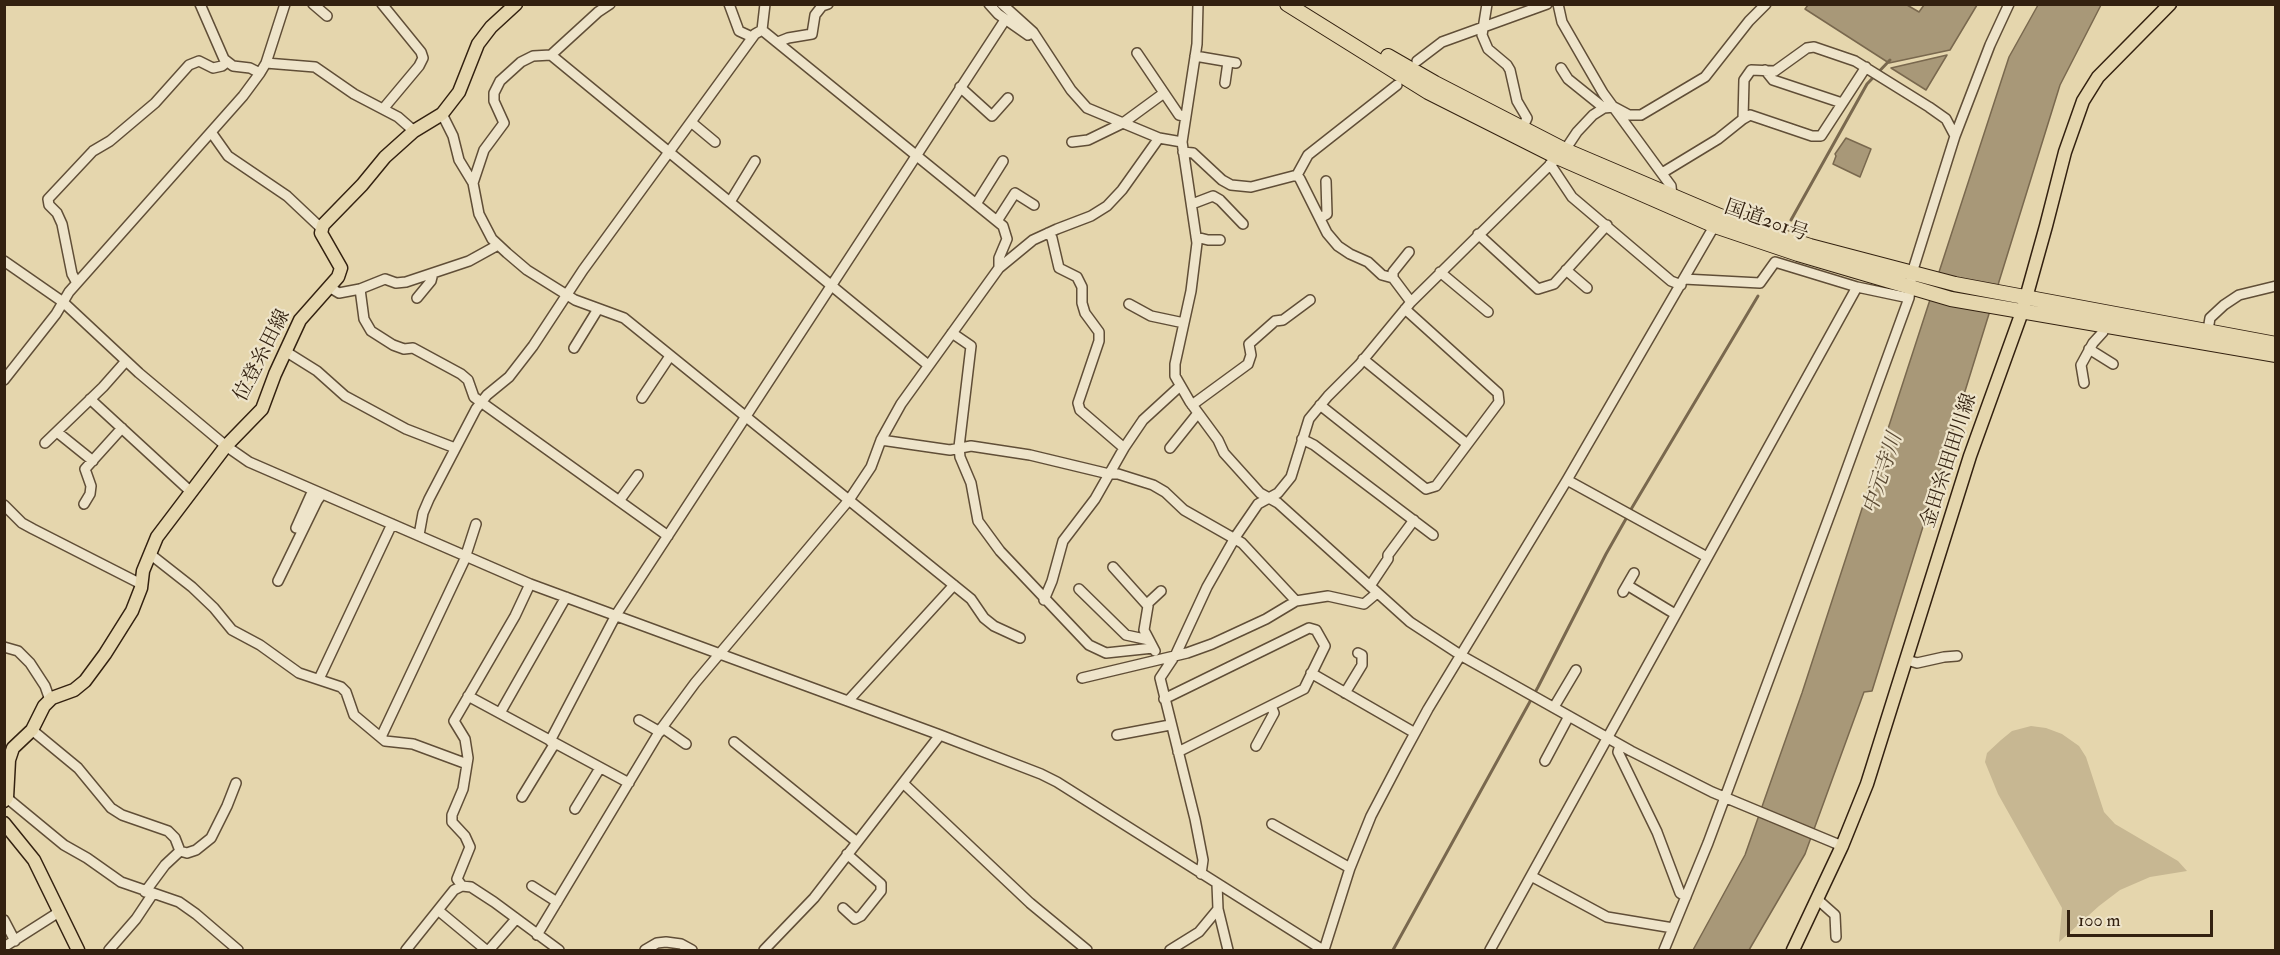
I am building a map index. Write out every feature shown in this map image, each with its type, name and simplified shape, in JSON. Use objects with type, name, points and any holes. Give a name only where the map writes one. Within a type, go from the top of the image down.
[{"type":"highway","name":"国道201号","points":[[1287,4],[1428,92],[1558,157],[1798,254],[1914,284],[1951,299],[2000,307],[2023,305],[2208,330],[2276,344]]},
{"type":"highway","name":"国道201号","points":[[1304,4],[1365,44],[1435,83],[1523,127],[1558,157],[1672,197],[1718,221]]},
{"type":"highway","name":"国道201号","points":[[1914,284],[1955,284],[2006,293],[2023,305],[2104,325],[2276,355]]},
{"type":"main road","points":[[322,230],[323,225],[362,185],[385,157],[414,131],[442,114],[459,92],[478,44],[491,27],[516,4]]},
{"type":"main road","name":"金田糸田田川線","points":[[1793,951],[1868,784],[1970,456],[2023,305],[2065,152],[2083,101],[2098,77],[2170,4]]},
{"type":"main road","name":"位登糸田線","points":[[50,700],[74,690],[85,681],[132,611],[143,571],[157,537],[226,447],[262,409],[300,320],[338,277],[341,268],[321,233],[322,230]]},
{"type":"main road","points":[[6,800],[9,760],[13,748],[32,730],[44,705],[50,700]]},
{"type":"main road","points":[[4,823],[34,860],[78,951]]},
{"type":"street","points":[[200,4],[224,59],[233,66],[250,68],[260,73]]},
{"type":"street","points":[[4,380],[77,283],[211,132],[260,73],[266,63],[285,4]]},
{"type":"street","points":[[313,4],[327,16]]},
{"type":"street","points":[[382,4],[421,52],[423,58],[383,109]]},
{"type":"street","points":[[473,183],[484,150],[504,123],[494,101],[494,93],[500,81],[521,62],[533,56],[551,55],[610,4]]},
{"type":"street","points":[[729,4],[740,31],[752,38]]},
{"type":"street","points":[[419,535],[423,513],[429,499],[482,402],[509,377],[533,346],[584,270],[752,38],[762,30],[765,4]]},
{"type":"street","points":[[778,42],[812,33],[815,15],[822,6],[828,4]]},
{"type":"street","points":[[989,4],[1005,20],[1028,35],[1033,32]]},
{"type":"street","points":[[1002,4],[1033,32],[1071,90],[1087,108],[1182,147],[1193,153],[1222,180],[1231,185],[1251,187],[1296,175],[1308,155],[1397,85]]},
{"type":"street","points":[[1198,4],[1195,56],[1184,116],[1182,147],[1196,237],[1191,291],[1175,364],[1175,376],[1179,387],[1218,440],[1224,453],[1260,493],[1278,503],[1410,622],[1462,656],[1620,745],[1728,798],[1842,846]]},
{"type":"street","points":[[1487,4],[1482,35],[1488,49],[1510,70],[1517,101],[1527,118],[1523,127]]},
{"type":"street","points":[[1417,61],[1443,42],[1547,4]]},
{"type":"street","points":[[1558,4],[1562,22],[1585,62],[1614,108],[1671,186],[1672,197]]},
{"type":"street","points":[[1201,874],[1203,860],[1160,678],[1176,654],[1208,587],[1235,539],[1258,504],[1278,493],[1291,477],[1309,419],[1408,305],[1558,157],[1593,116],[1604,108],[1614,108],[1629,115],[1641,115],[1705,77],[1749,21],[1766,4]]},
{"type":"street","points":[[1664,951],[1728,798],[1914,284],[1955,136],[1990,45],[2009,4]]},
{"type":"street","points":[[522,797],[616,615],[1005,20]]},
{"type":"street","points":[[762,30],[1003,226],[1007,239],[999,258],[999,268]]},
{"type":"street","points":[[1743,119],[1744,80],[1751,70],[1775,70],[1783,67],[1807,48],[1814,47],[1856,61],[1866,67],[1946,119],[1955,136]]},
{"type":"street","points":[[1137,53],[1179,115],[1184,116]]},
{"type":"street","points":[[551,55],[928,364]]},
{"type":"street","points":[[1195,56],[1232,62],[1225,83]]},
{"type":"street","points":[[77,283],[72,274],[62,224],[57,213],[49,205],[48,199],[93,151],[110,141],[154,104],[189,65],[199,61],[213,68],[228,62]]},
{"type":"street","points":[[266,63],[315,68],[354,94],[398,117],[414,131]]},
{"type":"street","points":[[1662,173],[1718,139],[1750,116],[1812,136],[1821,136],[1866,67]]},
{"type":"street","points":[[1561,68],[1568,79],[1604,108]]},
{"type":"street","points":[[1765,70],[1773,80],[1842,103]]},
{"type":"street","points":[[960,87],[992,116],[1008,98]]},
{"type":"street","points":[[1072,142],[1088,140],[1123,123],[1164,93]]},
{"type":"street","points":[[442,114],[453,136],[459,160],[473,183],[479,214],[492,239],[498,245],[527,270],[568,296],[624,318],[971,599],[984,618],[994,626],[1020,638]]},
{"type":"street","points":[[692,122],[715,142]]},
{"type":"street","points":[[211,132],[228,156],[287,196],[322,230]]},
{"type":"street","points":[[537,935],[661,730],[695,684],[849,500],[871,466],[881,440],[901,404],[999,268],[1024,247],[1048,233],[1091,216],[1107,206],[1122,190],[1159,138]]},
{"type":"street","points":[[1558,157],[1572,198],[1671,281],[1760,283],[1775,262],[1857,287],[1914,284]]},
{"type":"street","points":[[730,202],[755,161]]},
{"type":"street","points":[[976,204],[1003,161]]},
{"type":"street","points":[[1296,175],[1327,232],[1338,246],[1368,262],[1382,275],[1393,278]]},
{"type":"street","points":[[1320,218],[1327,214],[1326,181]]},
{"type":"street","points":[[997,221],[1015,193],[1034,205]]},
{"type":"street","points":[[1191,204],[1213,196],[1220,200],[1243,224]]},
{"type":"street","points":[[4,261],[63,302],[126,361],[226,447],[249,462],[530,584],[940,735],[1057,782],[1324,951],[1350,868],[1371,816],[1415,733],[1567,480],[1718,221]]},
{"type":"street","points":[[1478,234],[1538,289],[1554,284],[1607,225]]},
{"type":"street","points":[[1048,233],[1052,238],[1059,268],[1077,277],[1082,287],[1082,303],[1085,313],[1099,332],[1100,341],[1078,403],[1080,410],[1124,448]]},
{"type":"street","points":[[1196,237],[1220,240]]},
{"type":"street","points":[[329,287],[339,292],[360,289],[385,279],[396,283],[406,282],[469,261],[498,245]]},
{"type":"street","points":[[1320,405],[1426,489],[1436,486],[1499,402],[1498,393],[1408,305],[1393,278],[1393,272],[1409,252]]},
{"type":"street","points":[[1566,270],[1587,288]]},
{"type":"street","points":[[1440,272],[1488,312]]},
{"type":"street","points":[[417,298],[431,281],[433,273]]},
{"type":"street","points":[[2208,330],[2210,318],[2239,295],[2276,286]]},
{"type":"street","points":[[1490,951],[1857,287]]},
{"type":"street","points":[[360,289],[364,318],[371,332],[393,345],[404,349],[413,348],[461,374],[468,380],[474,397],[668,536]]},
{"type":"street","points":[[1192,405],[1248,364],[1251,355],[1249,344],[1275,321],[1283,320],[1310,300]]},
{"type":"street","points":[[1129,304],[1151,316],[1184,323]]},
{"type":"street","points":[[574,348],[598,309]]},
{"type":"street","points":[[2084,383],[2081,365],[2089,349],[2103,332],[2104,325]]},
{"type":"street","points":[[952,333],[971,346],[959,447],[960,458],[971,483],[978,521],[1000,551],[1044,600],[1096,650],[1106,653],[1151,644]]},
{"type":"street","points":[[2089,349],[2113,364]]},
{"type":"street","points":[[285,351],[317,371],[353,401],[406,429],[455,448]]},
{"type":"street","points":[[642,398],[670,356]]},
{"type":"street","points":[[1363,359],[1467,444]]},
{"type":"street","points":[[45,443],[126,361]]},
{"type":"street","points":[[1044,600],[1063,541],[1095,499],[1143,420],[1179,387]]},
{"type":"street","points":[[90,399],[190,491]]},
{"type":"street","points":[[1170,448],[1198,413]]},
{"type":"street","points":[[84,504],[90,494],[91,486],[85,469],[122,428]]},
{"type":"street","points":[[57,432],[93,461]]},
{"type":"street","points":[[1302,439],[1314,445],[1433,535]]},
{"type":"street","points":[[881,440],[950,450],[971,446],[1030,455],[1109,474],[1118,474],[1153,485],[1165,492],[1184,510],[1242,543],[1296,601]]},
{"type":"street","points":[[619,501],[638,475]]},
{"type":"street","points":[[1567,480],[1707,557]]},
{"type":"street","points":[[296,528],[318,492]]},
{"type":"street","points":[[278,581],[317,501],[318,492]]},
{"type":"street","points":[[4,505],[22,523],[141,584]]},
{"type":"street","points":[[1082,678],[1187,653],[1266,619],[1296,601],[1328,596],[1364,604],[1373,590],[1388,555],[1413,520]]},
{"type":"street","points":[[319,679],[392,524]]},
{"type":"street","points":[[381,737],[465,555],[476,524]]},
{"type":"street","points":[[150,554],[192,587],[214,608],[232,630],[260,645],[299,673],[341,687],[346,692],[354,715],[386,741],[413,744],[467,764]]},
{"type":"street","points":[[1113,567],[1147,604]]},
{"type":"street","points":[[1634,573],[1625,588],[1675,614]]},
{"type":"street","points":[[462,886],[457,879],[471,847],[465,836],[452,822],[452,814],[463,789],[467,764],[465,739],[454,721],[515,616],[530,584]]},
{"type":"street","points":[[849,701],[954,585]]},
{"type":"street","points":[[1079,589],[1126,635],[1151,644]]},
{"type":"street","points":[[1159,659],[1144,630],[1147,604],[1161,591]]},
{"type":"street","points":[[500,713],[567,597]]},
{"type":"street","points":[[1164,699],[1309,628],[1316,630],[1324,646],[1304,689],[1178,752]]},
{"type":"street","points":[[4,647],[18,651],[30,663],[45,686],[50,700]]},
{"type":"street","points":[[1345,693],[1362,665],[1362,656],[1358,653]]},
{"type":"street","points":[[1906,660],[1917,663],[1957,656]]},
{"type":"street","points":[[1554,707],[1576,670]]},
{"type":"street","points":[[1311,674],[1415,733]]},
{"type":"street","points":[[468,696],[629,783]]},
{"type":"street","points":[[1256,746],[1274,713],[1271,706]]},
{"type":"street","points":[[1545,761],[1569,716]]},
{"type":"street","points":[[639,720],[686,744]]},
{"type":"street","points":[[1117,735],[1170,725]]},
{"type":"street","points":[[32,730],[78,768],[111,808],[168,831],[175,838],[180,851]]},
{"type":"street","points":[[764,951],[814,898],[940,735]]},
{"type":"street","points":[[734,742],[857,842]]},
{"type":"street","points":[[1620,745],[1618,752],[1657,832],[1680,893],[1686,897]]},
{"type":"street","points":[[575,808],[600,768]]},
{"type":"street","points":[[180,851],[187,853],[196,850],[211,838],[236,783]]},
{"type":"street","points":[[903,783],[1030,903],[1087,951]]},
{"type":"street","points":[[6,800],[64,845],[87,858],[120,882],[179,902],[238,951]]},
{"type":"street","points":[[1272,824],[1350,868]]},
{"type":"street","points":[[109,951],[136,920],[165,865],[180,851]]},
{"type":"street","points":[[843,908],[855,919],[861,916],[881,891],[881,884],[848,854]]},
{"type":"street","points":[[1531,876],[1607,917],[1673,928]]},
{"type":"street","points":[[1217,884],[1218,909],[1228,951]]},
{"type":"street","points":[[406,951],[454,890],[462,886],[471,887],[559,951]]},
{"type":"street","points":[[532,886],[557,902]]},
{"type":"street","points":[[1817,899],[1835,915],[1836,937]]},
{"type":"street","points":[[1170,951],[1199,932],[1218,909]]},
{"type":"street","points":[[439,911],[488,951],[516,919]]},
{"type":"street","points":[[4,947],[59,912]]},
{"type":"street","points":[[4,920],[15,941]]},
{"type":"street","points":[[645,951],[657,943],[666,942],[681,944],[692,951]]},
{"type":"shaded area","points":[[2031,726],[2046,728],[2062,734],[2079,746],[2086,757],[2104,812],[2115,824],[2178,861],[2187,871],[2150,877],[2120,890],[2059,942],[2062,908],[1998,794],[1985,762],[1987,753],[2012,731]]},
{"type":"water","points":[[1808,5],[1907,5],[1919,12],[1924,5],[1977,5],[1950,50],[1889,63],[1805,9]]},
{"type":"water","name":"中元寺川","points":[[2038,5],[2101,5],[2060,85],[1872,691],[1864,692],[1805,854],[1749,950],[1693,950],[1745,855],[1802,693],[2009,57]]},
{"type":"water","points":[[1947,55],[1926,90],[1891,68]]},
{"type":"water","points":[[1846,138],[1871,149],[1860,177],[1833,164],[1835,154]]},
{"type":"waterway","points":[[1791,220],[1867,84],[1890,60]]},
{"type":"waterway","points":[[1630,511],[1758,296]]},
{"type":"waterway","points":[[1393,950],[1538,687],[1627,517]]}]
